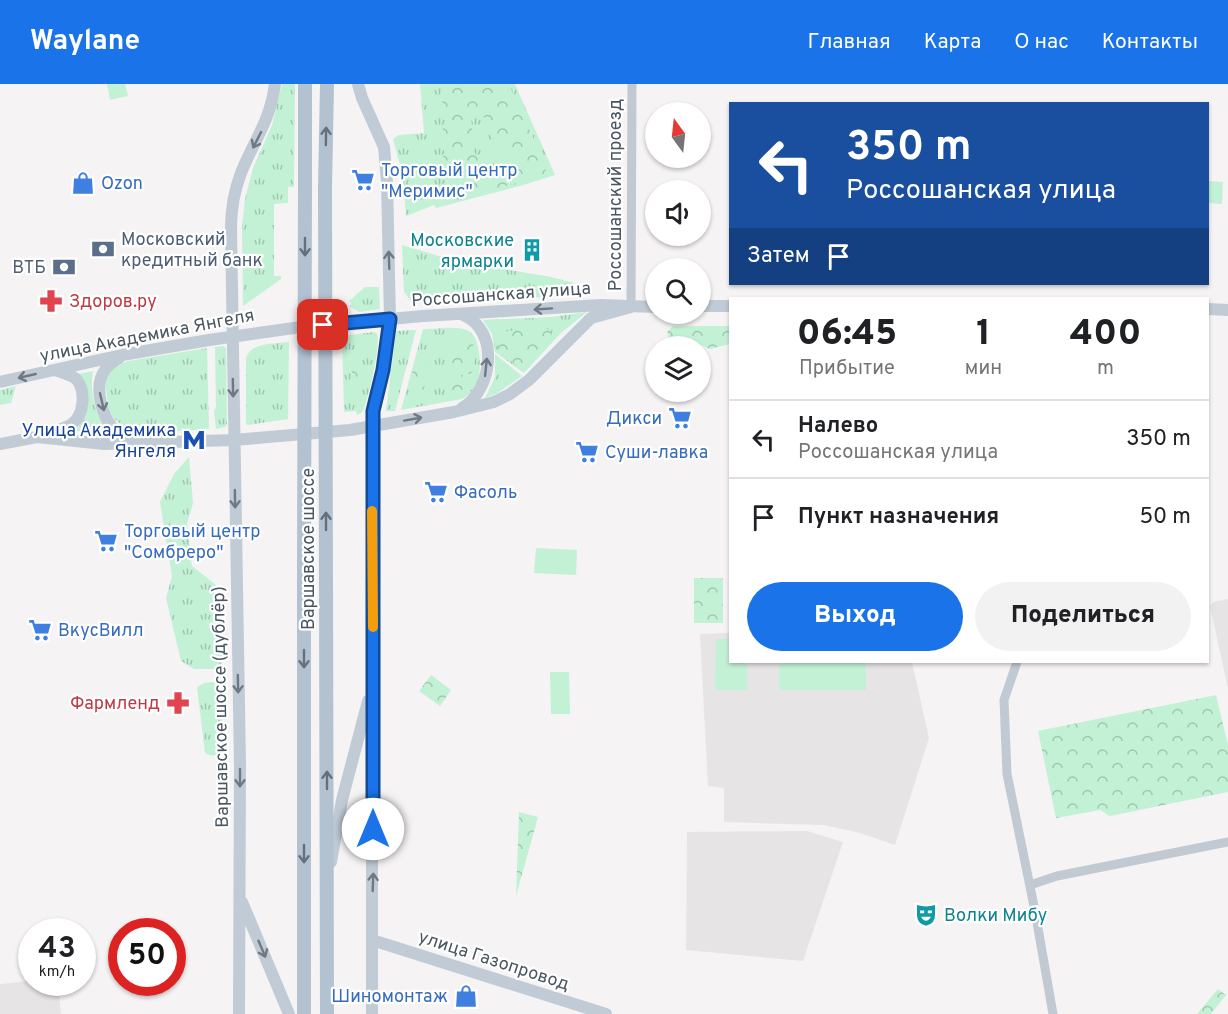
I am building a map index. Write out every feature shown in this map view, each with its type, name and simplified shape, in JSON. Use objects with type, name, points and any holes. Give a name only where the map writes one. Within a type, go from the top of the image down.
[{"type":"main road","name":"Варшавское шоссе (дублёр)","points":[[239,1014],[240,764],[231,337],[231,229],[233,201],[241,171],[269,112],[274,84]]},
{"type":"main road","name":"Варшавское шоссе","points":[[304,1014],[305,84]]},
{"type":"main road","name":"Варшавское шоссе","points":[[327,84],[325,188],[327,1014]]},
{"type":"main road","points":[[358,84],[381,139],[385,157],[390,319],[372,426],[374,680],[372,1014]]},
{"type":"main road","name":"Россошанская улица","points":[[301,327],[602,305],[645,307]]},
{"type":"main road","points":[[711,306],[729,306]]},
{"type":"main road","name":"Россошанская улица","points":[[372,426],[454,412],[494,402],[529,380],[591,318],[631,307]]},
{"type":"main road","points":[[1209,309],[1228,310]]},
{"type":"main road","points":[[454,412],[466,405],[481,389],[486,376],[488,357],[483,333],[477,322],[464,315]]},
{"type":"main road","name":"улица Академика Янгеля","points":[[0,382],[122,355],[301,327]]},
{"type":"main road","points":[[122,355],[104,370],[100,377],[99,393],[110,424],[122,436],[138,443]]},
{"type":"main road","points":[[0,444],[37,437],[71,425],[80,412],[82,404],[78,382],[72,376],[54,370]]},
{"type":"main road","points":[[37,437],[104,444],[234,440],[372,426]]},
{"type":"main road","points":[[327,881],[342,800],[374,680]]},
{"type":"main road","points":[[240,896],[289,1014]]},
{"type":"main road","name":"улица Газопровод","points":[[372,940],[606,1014]]},
{"type":"street","name":"Россошанский проезд","points":[[631,307],[632,84]]},
{"type":"street","points":[[1017,663],[1004,700],[1007,774],[1053,1014]]},
{"type":"street","points":[[1030,885],[1058,876],[1228,842]]},
{"type":"shaded area","points":[[1228,599],[1228,689],[1210,606],[1213,602]]},
{"type":"shaded area","points":[[729,633],[729,663],[912,663],[929,738],[895,845],[860,833],[824,825],[724,822],[724,788],[708,786],[700,634]]},
{"type":"shaded area","points":[[807,831],[843,842],[803,961],[686,950],[687,832]]},
{"type":"shaded area","points":[[18,982],[18,996],[59,996],[61,1014],[0,1014],[0,984]]},
{"type":"green space","points":[[107,84],[125,84],[128,96],[110,100]]},
{"type":"green space","points":[[282,84],[295,84],[294,187],[288,187],[288,203],[274,204],[274,276],[281,276],[281,279],[243,306],[242,226],[245,199],[253,168],[272,125]]},
{"type":"green space","points":[[420,84],[515,84],[555,175],[436,208],[434,205],[406,216],[403,176],[393,139],[399,135],[424,133]]},
{"type":"green space","points":[[444,84],[509,84],[544,162],[546,168],[544,176],[471,195],[450,182],[442,165],[443,129],[447,117],[440,94]],"holes":[[[475,113],[487,121],[493,140],[500,150],[517,160],[518,166],[514,171],[502,174],[479,160],[474,149],[471,117]]]},
{"type":"green space","points":[[1209,181],[1223,182],[1222,204],[1209,203]]},
{"type":"green space","points":[[402,245],[456,261],[575,283],[564,296],[419,303],[410,300],[404,292]]},
{"type":"green space","points":[[365,287],[379,287],[380,309],[359,312],[349,306],[352,304],[349,301]]},
{"type":"green space","points":[[587,312],[561,333],[524,373],[495,352],[492,334],[483,320],[551,317]]},
{"type":"green space","points":[[673,326],[729,326],[729,344],[711,349],[711,336],[668,336],[667,332]]},
{"type":"green space","points":[[453,328],[469,331],[478,347],[479,378],[473,390],[462,399],[401,410],[423,329]]},
{"type":"green space","points":[[545,328],[550,331],[551,338],[530,364],[524,367],[518,367],[499,351],[496,339],[499,333],[516,330],[533,333]]},
{"type":"green space","points":[[416,330],[395,411],[386,411],[396,331]]},
{"type":"green space","points":[[377,333],[378,339],[376,358],[364,408],[357,415],[356,411],[344,412],[342,336]]},
{"type":"green space","points":[[468,334],[474,349],[475,360],[470,375],[465,370],[459,370],[463,381],[462,394],[456,396],[450,386],[452,342]]},
{"type":"green space","points":[[289,342],[288,419],[246,424],[246,358],[258,346]]},
{"type":"green space","points":[[215,347],[226,348],[227,424],[225,427],[216,429]]},
{"type":"green space","points":[[207,348],[209,429],[170,432],[141,430],[118,422],[111,414],[106,385],[108,376],[118,366],[128,361]]},
{"type":"green space","points":[[495,354],[522,376],[496,394],[485,398],[495,377]]},
{"type":"green space","points":[[359,360],[364,371],[359,388],[359,399],[353,398],[351,385],[353,361]]},
{"type":"green space","points":[[431,361],[432,367],[422,393],[412,387],[409,382],[414,367]]},
{"type":"green space","points":[[93,371],[92,388],[95,404],[100,419],[109,433],[75,431],[81,424],[88,404],[86,390],[79,374]]},
{"type":"green space","points":[[16,386],[11,403],[0,405],[0,390]]},
{"type":"green space","points":[[189,457],[193,503],[187,524],[192,566],[220,588],[221,669],[194,669],[181,661],[166,598],[172,576],[160,502],[174,474]]},
{"type":"green space","points":[[536,548],[577,550],[576,575],[534,573]]},
{"type":"green space","points":[[694,578],[723,578],[723,623],[694,623]]},
{"type":"green space","points":[[716,639],[729,639],[729,663],[747,663],[747,690],[715,690]]},
{"type":"green space","points":[[779,663],[866,663],[866,690],[779,690]]},
{"type":"green space","points":[[550,672],[569,672],[570,714],[551,714]]},
{"type":"green space","points":[[431,675],[451,690],[440,706],[419,691]]},
{"type":"green space","points":[[213,682],[219,685],[225,752],[215,756],[205,753],[197,687]]},
{"type":"green space","points":[[1216,695],[1228,745],[1228,792],[1110,816],[1100,810],[1056,818],[1038,731]]},
{"type":"green space","points":[[519,812],[538,817],[516,896]]},
{"type":"green space","points":[[1218,989],[1226,995],[1211,1014],[1197,1014]]},
{"type":"slow traffic","points":[[372,511],[373,627]]},
{"type":"place","name":"Торговый центр \"Меримис\"","points":[[363,180]]},
{"type":"place","name":"Ozon","points":[[83,183]]},
{"type":"place","name":"Московский кредитный банк","points":[[103,249]]},
{"type":"place","name":"Московские ярмарки","points":[[532,250]]},
{"type":"place","name":"ВТБ","points":[[64,267]]},
{"type":"place","name":"Здоров.ру","points":[[51,301]]},
{"type":"place","name":"Дикси","points":[[680,418]]},
{"type":"place","name":"Улица Академика Янгеля","points":[[194,440]]},
{"type":"place","name":"Суши-лавка","points":[[587,452]]},
{"type":"place","name":"Фасоль","points":[[436,492]]},
{"type":"place","name":"Торговый центр \"Сомбреро\"","points":[[106,541]]},
{"type":"place","name":"ВкусВилл","points":[[40,630]]},
{"type":"place","name":"Фармленд","points":[[178,703]]},
{"type":"place","name":"Волки Мибу","points":[[926,915]]},
{"type":"place","name":"Шиномонтаж","points":[[466,996]]},
{"type":"route","points":[[323,325],[390,319],[383,370],[373,411],[373,829]]}]
